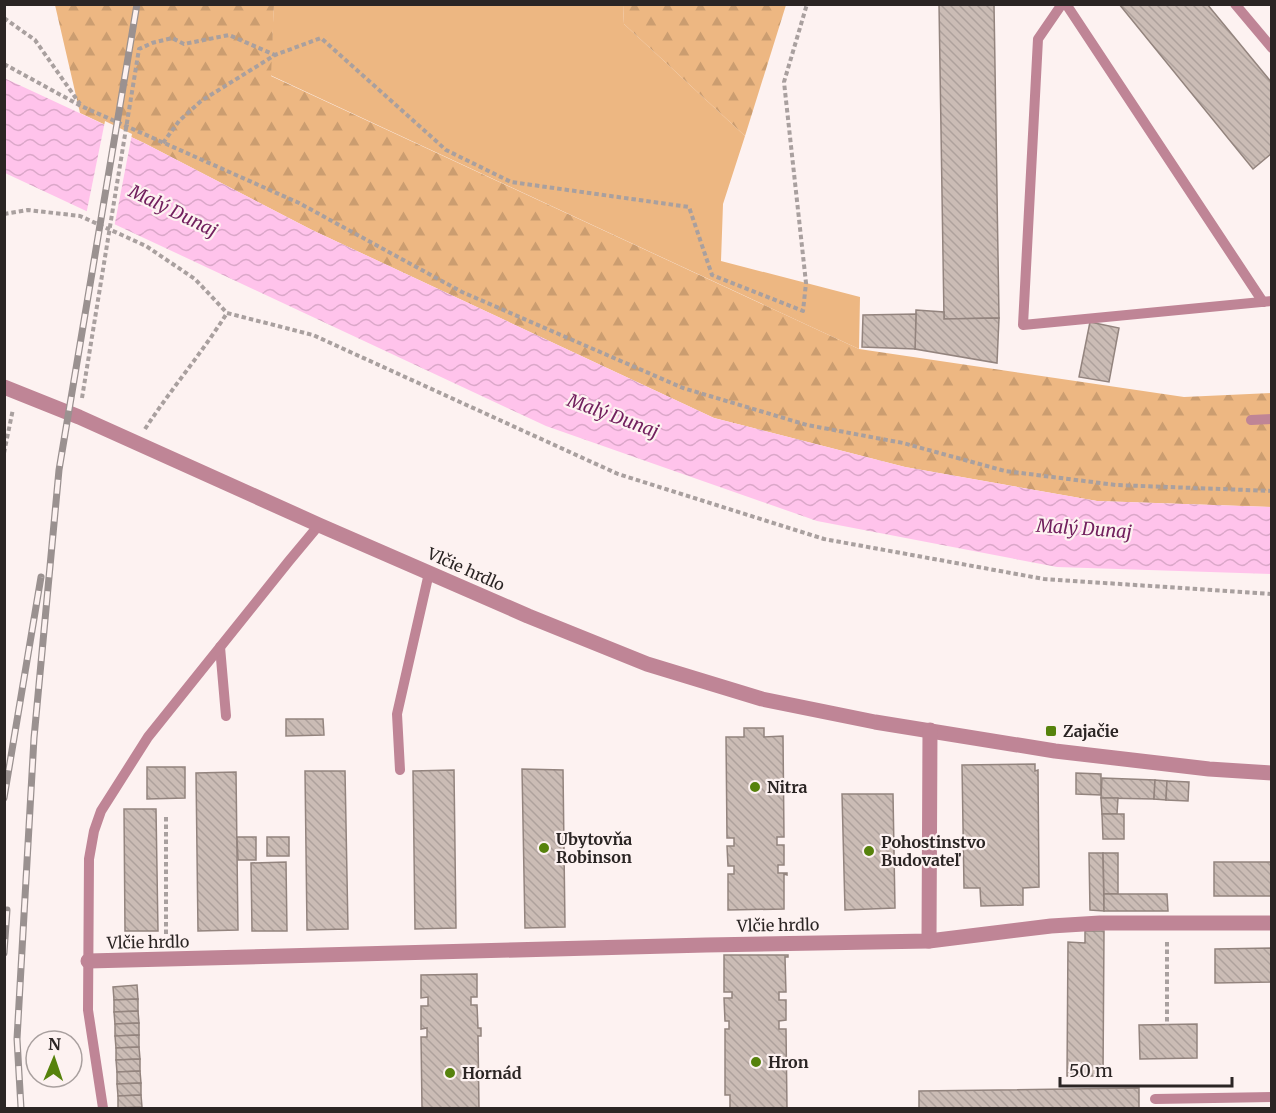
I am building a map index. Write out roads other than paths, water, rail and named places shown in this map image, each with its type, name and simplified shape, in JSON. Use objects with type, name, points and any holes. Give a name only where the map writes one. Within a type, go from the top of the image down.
[{"type":"street","name":"Vlčie hrdlo","points":[[11,389],[528,616],[647,664],[762,699],[875,722],[1054,751],[1209,769],[1272,773]]},
{"type":"street","points":[[929,941],[930,730]]},
{"type":"street","name":"Vlčie hrdlo","points":[[88,961],[929,941],[1051,926],[1100,923],[1272,923]]},
{"type":"lane","points":[[1064,4],[1267,302],[1023,325],[1038,39],[1064,4]]},
{"type":"lane","points":[[1235,4],[1272,48]]},
{"type":"lane","points":[[1251,420],[1272,419]]},
{"type":"lane","points":[[103,1108],[88,1010],[88,859],[101,811],[148,737],[319,525]]},
{"type":"lane","points":[[399,770],[397,714],[429,573]]},
{"type":"lane","points":[[220,648],[226,716]]},
{"type":"lane","points":[[1155,1099],[1272,1097]]},
{"type":"water","name":"Malý Dunaj","points":[[4,78],[144,143],[312,230],[714,418],[905,467],[1097,501],[1271,507],[1271,574],[1057,567],[817,521],[546,426],[5,173]]},
{"type":"railway","points":[[21,1108],[17,1039],[34,738],[59,470],[137,4]]},
{"type":"railway","points":[[4,798],[41,577]]},
{"type":"railway","points":[[4,953],[7,910]]},
{"type":"place","name":"Zajačie","points":[[1051,731]]},
{"type":"place","name":"Nitra","points":[[755,787]]},
{"type":"place","name":"Ubytovňa Robinson","points":[[544,848]]},
{"type":"place","name":"Pohostinstvo Budovateľ","points":[[869,851]]},
{"type":"place","name":"Hron","points":[[756,1062]]},
{"type":"place","name":"Hornád","points":[[450,1073]]}]
